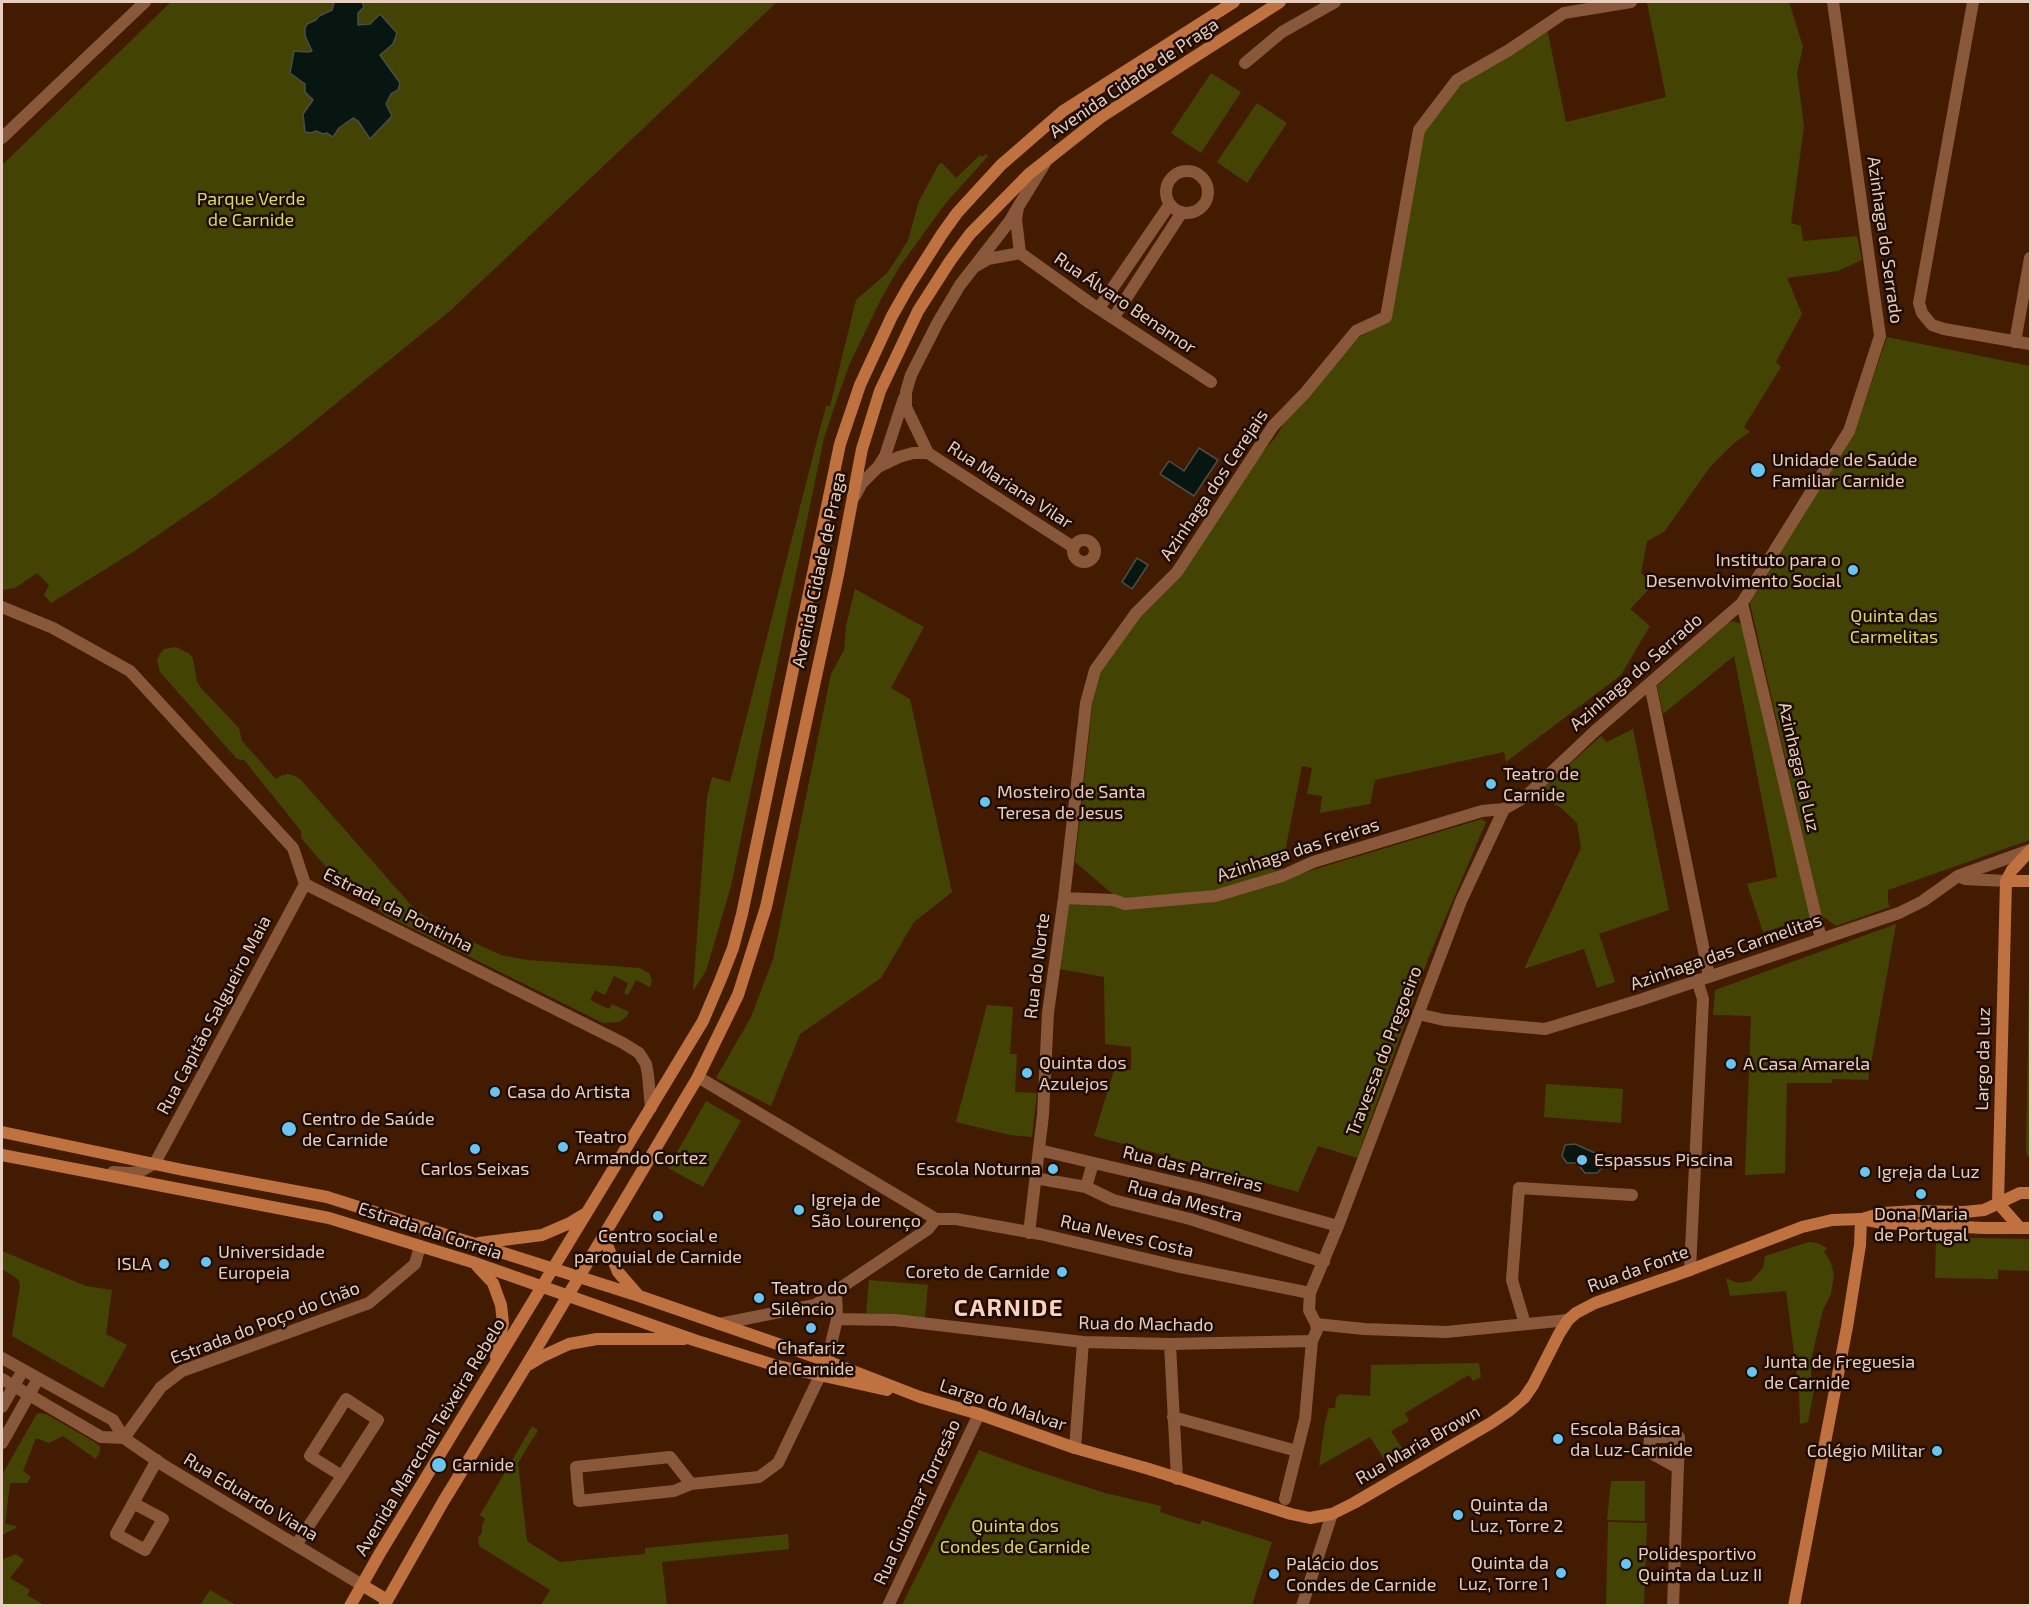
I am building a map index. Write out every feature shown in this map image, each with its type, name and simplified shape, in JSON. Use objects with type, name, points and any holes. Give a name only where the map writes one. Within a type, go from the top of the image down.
[{"type":"main road","name":"Avenida Cidade de Praga","points":[[552,1269],[703,1020],[733,948],[840,444],[860,385],[892,316],[957,213],[1001,165],[1063,111],[1234,2]]},
{"type":"main road","name":"Avenida Cidade de Praga","points":[[567,1296],[698,1077],[738,995],[766,907],[853,500],[861,449],[880,391],[918,311],[970,234],[1029,174],[1101,117],[1280,2]]},
{"type":"main road","points":[[2031,850],[2012,870],[2006,881],[2031,881]]},
{"type":"main road","name":"Largo da Luz","points":[[1998,1203],[2006,881]]},
{"type":"main road","name":"Estrada da Correia","points":[[2,1132],[327,1197],[639,1296],[827,1361]]},
{"type":"main road","name":"Estrada da Correia","points":[[2,1155],[329,1218],[472,1262],[694,1340],[820,1377]]},
{"type":"main road","points":[[2025,1228],[1998,1203],[2020,1193],[2031,1193]]},
{"type":"main road","name":"Rua da Fonte","points":[[1568,1320],[1594,1303],[1690,1270],[1802,1227],[1832,1220],[1861,1219],[1883,1214],[1984,1210],[1998,1203]]},
{"type":"main road","points":[[474,1243],[542,1235],[570,1223],[589,1211]]},
{"type":"main road","points":[[1794,1605],[1847,1327],[1860,1245],[1861,1219]]},
{"type":"main road","name":"Rua da Fonte","points":[[1861,1219],[1883,1223],[2025,1228]]},
{"type":"main road","points":[[603,1235],[618,1272],[639,1296]]},
{"type":"main road","points":[[472,1262],[493,1283],[501,1305],[502,1323],[495,1364]]},
{"type":"main road","name":"Avenida Marechal Teixeira Rebelo","points":[[350,1605],[552,1269]]},
{"type":"main road","points":[[362,1585],[388,1604],[443,1502],[567,1296]]},
{"type":"main road","name":"Rua Maria Brown","points":[[1332,1514],[1510,1410],[1524,1398],[1533,1385],[1568,1320]]},
{"type":"main road","points":[[526,1366],[569,1344],[597,1339],[694,1340]]},
{"type":"main road","name":"Largo do Malvar","points":[[827,1361],[920,1397]]},
{"type":"main road","name":"Largo do Malvar","points":[[820,1377],[920,1397],[979,1414],[1075,1448],[1291,1514],[1310,1518],[1332,1514]]},
{"type":"street","points":[[2,138],[145,2]]},
{"type":"street","points":[[1245,63],[1282,32],[1335,2]]},
{"type":"street","name":"Azinhaga dos Cerejais","points":[[1086,703],[1095,670],[1136,613],[1177,572],[1273,426],[1305,393],[1356,331],[1386,317],[1419,130],[1425,122],[1458,80],[1509,50],[1564,13],[1631,2]]},
{"type":"street","name":"Azinhaga do Serrado","points":[[1504,809],[1525,797],[1742,603],[1850,431],[1880,336],[1833,2]]},
{"type":"street","points":[[1973,2],[1919,303],[1922,313],[1932,325],[2031,344]]},
{"type":"street","points":[[853,500],[861,483],[878,467],[885,456],[920,356],[938,322],[960,285],[1014,215],[1021,199],[1047,160]]},
{"type":"street","points":[[1185,171],[1198,174],[1207,186],[1206,200],[1197,210],[1182,212],[1170,204],[1166,190],[1172,177],[1185,171]]},
{"type":"street","points":[[1099,308],[1170,204]]},
{"type":"street","points":[[972,269],[988,259],[1020,253],[1016,219],[1018,207]]},
{"type":"street","points":[[1114,317],[1182,212]]},
{"type":"street","name":"Rua Álvaro Benamor","points":[[1020,253],[1211,382]]},
{"type":"street","points":[[2015,342],[2031,258]]},
{"type":"street","points":[[878,467],[913,453],[928,453],[906,407],[906,392]]},
{"type":"street","name":"Rua Mariana Vilar","points":[[928,453],[1073,547]]},
{"type":"street","name":"Azinhaga da Luz","points":[[1742,603],[1821,939]]},
{"type":"street","name":"Estrada da Pontinha","points":[[2,607],[53,628],[130,671],[293,848],[305,884],[639,1053],[646,1064],[651,1108]]},
{"type":"street","points":[[1650,684],[1703,978],[1690,1270]]},
{"type":"street","name":"Rua do Norte","points":[[1029,1233],[1039,1150],[1048,1013],[1064,898],[1086,703]]},
{"type":"street","name":"Azinhaga das Freiras","points":[[1064,898],[1113,900],[1125,904],[1215,896],[1282,876],[1323,859],[1482,811],[1504,809]]},
{"type":"street","name":"Travessa do Pregoeiro","points":[[1315,1331],[1309,1310],[1310,1293],[1338,1226],[1461,901],[1504,809]]},
{"type":"street","name":"Azinhaga das Carmelitas","points":[[1418,1014],[1444,1020],[1545,1029],[1640,1000],[1899,913],[1923,901],[1958,876],[2031,850]]},
{"type":"street","points":[[1958,876],[1965,879],[2006,881]]},
{"type":"street","name":"Rua Capitão Salgueiro Maia","points":[[154,1163],[305,884]]},
{"type":"street","points":[[698,1077],[936,1219],[928,1229],[815,1305],[719,1324]]},
{"type":"street","name":"Rua das Parreiras","points":[[1039,1150],[1200,1188],[1338,1226]]},
{"type":"street","points":[[90,1171],[129,1173],[148,1168],[154,1163]]},
{"type":"street","points":[[1086,1187],[1093,1163]]},
{"type":"street","name":"Rua da Mestra","points":[[1035,1178],[1086,1187],[1113,1200],[1190,1219],[1324,1262]]},
{"type":"street","points":[[1525,1324],[1512,1280],[1519,1188],[1632,1195]]},
{"type":"street","name":"Rua Neves Costa","points":[[936,1219],[956,1219],[1029,1233],[1310,1293]]},
{"type":"street","name":"Estrada do Poço do Chão","points":[[124,1438],[161,1387],[182,1371],[369,1303],[415,1264],[420,1246]]},
{"type":"street","points":[[692,1484],[670,1457],[576,1467],[579,1501],[675,1491],[692,1484],[759,1477],[778,1463],[827,1361],[837,1318],[836,1291]]},
{"type":"street","name":"Rua do Machado","points":[[837,1318],[895,1320],[1083,1342],[1170,1344],[1315,1331]]},
{"type":"street","name":"Rua da Fonte","points":[[1315,1331],[1364,1329],[1446,1332],[1568,1320]]},
{"type":"street","points":[[1285,1500],[1305,1419],[1315,1331]]},
{"type":"street","points":[[1075,1448],[1083,1342]]},
{"type":"street","points":[[1170,1344],[1177,1479]]},
{"type":"street","name":"Rua Eduardo Viana","points":[[2,1358],[113,1420],[124,1438],[157,1460],[362,1585]]},
{"type":"street","points":[[2,1407],[23,1370]]},
{"type":"street","name":"Rua Eduardo Viana","points":[[2,1379],[101,1437],[124,1438]]},
{"type":"street","points":[[2,1443],[39,1379]]},
{"type":"street","points":[[296,1545],[342,1476],[378,1420],[346,1399],[310,1456],[342,1476]]},
{"type":"street","name":"Rua Guiomar Torresão","points":[[888,1605],[979,1414]]},
{"type":"street","points":[[1173,1417],[1297,1451]]},
{"type":"street","points":[[133,1503],[157,1460]]},
{"type":"street","points":[[1673,1605],[1678,1468]]},
{"type":"street","points":[[1302,1605],[1332,1514]]},
{"type":"green space","name":"Parque Verde de Carnide","points":[[171,2],[777,2],[451,310],[285,445],[136,550],[51,603],[44,595],[49,585],[37,573],[15,588],[2,590],[2,165]]},
{"type":"green space","points":[[1789,2],[1803,47],[1797,73],[1804,126],[1791,223],[1801,226],[1803,241],[1857,236],[1862,260],[1838,271],[1787,278],[1802,314],[1776,362],[1781,367],[1744,427],[1750,432],[1734,443],[1710,467],[1664,532],[1647,541],[1641,573],[1653,585],[1630,609],[1650,626],[1621,675],[1506,762],[1504,752],[1375,780],[1370,804],[1320,813],[1322,796],[1307,794],[1312,768],[1302,766],[1281,872],[1213,893],[1135,900],[1115,896],[1075,862],[1096,672],[1275,438],[1286,420],[1358,338],[1391,319],[1423,133],[1461,85],[1547,28],[1566,122],[1666,97],[1647,3]]},
{"type":"green space","points":[[1211,73],[1241,92],[1201,153],[1171,133]]},
{"type":"green space","points":[[1257,103],[1287,123],[1247,183],[1217,162]]},
{"type":"green space","points":[[986,154],[988,156],[945,204],[900,266],[850,363],[837,399],[824,438],[731,886],[706,971],[693,991],[707,797],[712,777],[730,782],[818,436],[826,406],[830,406],[856,300],[887,273],[899,255],[908,240],[919,201],[939,164],[942,163],[956,178],[980,155],[982,157]]},
{"type":"green space","name":"Quinta das Carmelitas","points":[[1887,337],[2030,366],[2030,840],[1888,890],[1890,907],[1836,926],[1821,915],[1749,599],[1860,416]]},
{"type":"green space","points":[[855,589],[924,627],[891,688],[910,699],[952,892],[914,922],[881,978],[800,1034],[771,1106],[716,1078],[751,1017],[773,959],[831,674],[844,650],[846,626]]},
{"type":"green space","points":[[1733,621],[1741,624],[1811,918],[1763,932],[1747,884],[1777,877],[1734,656],[1663,714],[1657,686]]},
{"type":"green space","points":[[176,647],[190,654],[197,682],[201,688],[239,728],[242,741],[276,779],[288,774],[301,780],[411,905],[431,921],[501,955],[527,960],[640,968],[649,973],[652,980],[650,987],[636,980],[628,995],[624,993],[628,983],[614,976],[605,995],[595,990],[590,1000],[609,1009],[612,1004],[629,1012],[619,1022],[603,1023],[385,915],[337,880],[301,838],[301,831],[244,760],[237,759],[160,672],[157,661],[159,655],[164,649]]},
{"type":"green space","points":[[1633,729],[1669,910],[1599,934],[1615,982],[1597,988],[1584,949],[1524,969],[1581,848],[1577,823],[1560,807],[1535,795],[1601,736],[1607,742]]},
{"type":"green space","points":[[1482,819],[1486,822],[1428,959],[1357,1158],[1318,1146],[1298,1192],[1094,1136],[1114,1070],[1131,1070],[1131,1047],[1105,1044],[1104,977],[1060,969],[1066,904],[1216,899]]},
{"type":"green space","points":[[2030,917],[2030,1160],[2026,1152]]},
{"type":"green space","points":[[1896,924],[1868,1080],[1832,1079],[1832,1083],[1787,1083],[1785,1173],[1745,1175],[1751,1016],[1713,1015],[1715,990]]},
{"type":"green space","points":[[987,1005],[1013,1007],[1010,1054],[1017,1054],[1015,1092],[1037,1093],[1032,1137],[1010,1135],[956,1122]]},
{"type":"green space","points":[[1546,1084],[1623,1089],[1621,1123],[1544,1117]]},
{"type":"green space","points":[[706,1101],[741,1121],[703,1187],[668,1168]]},
{"type":"green space","points":[[1936,1237],[2030,1239],[2030,1271],[1998,1270],[1998,1279],[1935,1278]]},
{"type":"green space","points":[[1809,1242],[1827,1248],[1824,1251],[1831,1263],[1834,1275],[1831,1294],[1823,1310],[1811,1360],[1811,1384],[1814,1390],[1808,1422],[1800,1424],[1799,1392],[1786,1291],[1730,1296],[1726,1278],[1738,1283],[1751,1281],[1763,1268],[1765,1256]]},
{"type":"green space","points":[[2,1251],[86,1286],[112,1290],[106,1334],[127,1345],[103,1388],[12,1336],[20,1285],[18,1279],[2,1269]]},
{"type":"green space","points":[[869,1280],[928,1285],[925,1318],[866,1313]]},
{"type":"green space","points":[[1479,1363],[1481,1377],[1473,1381],[1469,1375],[1405,1413],[1409,1421],[1391,1431],[1402,1448],[1384,1459],[1370,1437],[1319,1466],[1329,1408],[1335,1408],[1336,1398],[1340,1394],[1370,1396],[1371,1365]]},
{"type":"green space","points":[[39,1413],[46,1414],[93,1441],[100,1446],[100,1451],[96,1459],[63,1436],[49,1443],[36,1438],[23,1471],[31,1477],[27,1483],[10,1483],[5,1524],[16,1526],[16,1528],[2,1535],[2,1475]]},
{"type":"green space","points":[[532,1426],[538,1430],[518,1463],[527,1541],[560,1562],[645,1554],[645,1548],[788,1534],[789,1549],[662,1562],[667,1605],[541,1605],[550,1590],[479,1546],[478,1537],[482,1533],[485,1519],[480,1515]]},
{"type":"green space","name":"Quinta dos Condes de Carnide","points":[[979,1450],[1105,1493],[1161,1506],[1160,1512],[1197,1524],[1200,1524],[1202,1520],[1272,1542],[1252,1605],[902,1605]]},
{"type":"green space","name":"Polidesportivo Quinta da Luz II","points":[[1611,1481],[1645,1481],[1645,1521],[1607,1520]]},
{"type":"green space","name":"Polidesportivo Quinta da Luz II","points":[[1608,1522],[1647,1523],[1644,1605],[1606,1605]]},
{"type":"green space","points":[[16,1554],[24,1560],[10,1578],[30,1590],[27,1595],[44,1605],[2,1605],[2,1558]]},
{"type":"green space","points":[[210,1590],[236,1605],[200,1605]]},
{"type":"shaded area","points":[[334,2],[362,2],[364,7],[358,13],[358,25],[370,24],[380,14],[397,33],[393,44],[380,55],[400,83],[398,90],[391,94],[386,104],[392,116],[370,139],[358,121],[353,118],[339,128],[333,137],[316,131],[305,132],[303,114],[313,100],[305,92],[305,84],[290,73],[294,51],[312,51],[305,36],[305,28],[319,16],[332,10]]},
{"type":"shaded area","points":[[1199,448],[1218,460],[1194,496],[1160,474],[1169,461],[1184,471]]},
{"type":"shaded area","points":[[1137,558],[1148,565],[1132,589],[1122,582]]},
{"type":"shaded area","name":"Espassus Piscina","points":[[1575,1144],[1595,1153],[1605,1165],[1597,1173],[1585,1173],[1577,1163],[1567,1163],[1562,1156],[1565,1145]]},
{"type":"place","name":"Unidade de Saúde Familiar Carnide","points":[[1758,470]]},
{"type":"place","name":"Instituto para o Desenvolvimento Social","points":[[1853,570]]},
{"type":"place","name":"Teatro de Carnide","points":[[1491,784]]},
{"type":"place","name":"Mosteiro de Santa Teresa de Jesus","points":[[985,802]]},
{"type":"place","name":"A Casa Amarela","points":[[1731,1064]]},
{"type":"place","name":"Quinta dos Azulejos","points":[[1027,1073]]},
{"type":"place","name":"Casa do Artista","points":[[495,1092]]},
{"type":"place","name":"Centro de Saúde de Carnide","points":[[289,1129]]},
{"type":"place","name":"Teatro Armando Cortez","points":[[563,1147]]},
{"type":"place","name":"Carlos Seixas","points":[[475,1149]]},
{"type":"place","name":"Espassus Piscina","points":[[1582,1160]]},
{"type":"place","name":"Escola Noturna","points":[[1053,1169]]},
{"type":"place","name":"Igreja da Luz","points":[[1865,1172]]},
{"type":"place","name":"Dona Maria de Portugal","points":[[1921,1194]]},
{"type":"place","name":"Igreja de São Lourenço","points":[[799,1210]]},
{"type":"place","name":"Centro social e paroquial de Carnide","points":[[658,1216]]},
{"type":"place","name":"Universidade Europeia","points":[[206,1262]]},
{"type":"place","name":"ISLA","points":[[164,1264]]},
{"type":"place","name":"Coreto de Carnide","points":[[1062,1272]]},
{"type":"place","name":"Teatro do Silêncio","points":[[759,1298]]},
{"type":"place","name":"Chafariz de Carnide","points":[[811,1328]]},
{"type":"place","name":"Junta de Freguesia de Carnide","points":[[1752,1372]]},
{"type":"place","name":"Escola Básica da Luz-Carnide","points":[[1558,1439]]},
{"type":"place","name":"Colégio Militar","points":[[1937,1451]]},
{"type":"place","name":"Carnide","points":[[439,1465]]},
{"type":"place","name":"Quinta da Luz, Torre 2","points":[[1458,1515]]},
{"type":"place","name":"Polidesportivo Quinta da Luz II","points":[[1626,1564]]},
{"type":"place","name":"Quinta da Luz, Torre 1","points":[[1561,1573]]},
{"type":"place","name":"Palácio dos Condes de Carnide","points":[[1274,1574]]},
{"type":"district","name":"CARNIDE","points":[[1009,1308]]}]
